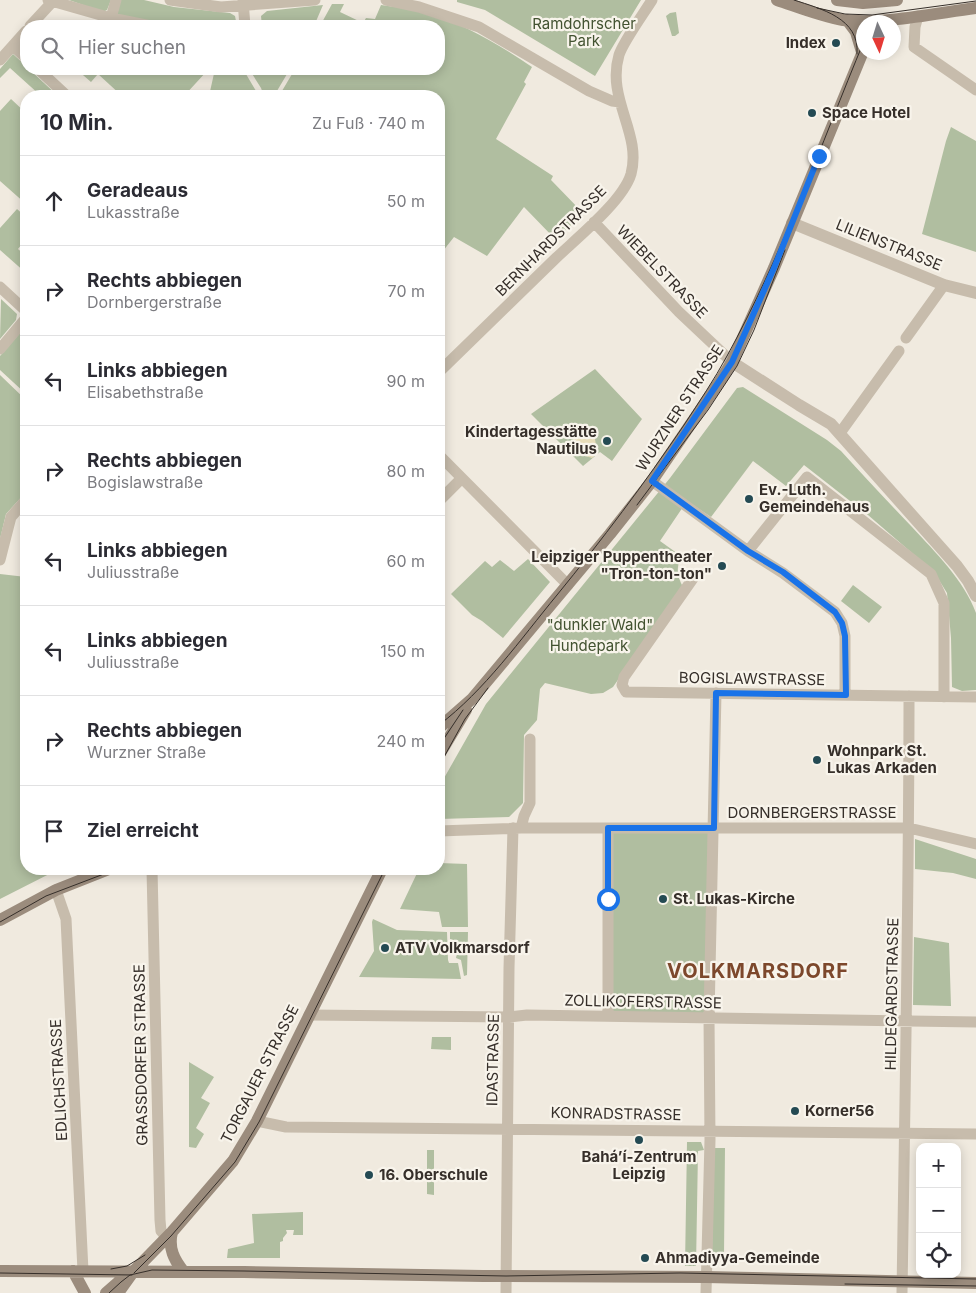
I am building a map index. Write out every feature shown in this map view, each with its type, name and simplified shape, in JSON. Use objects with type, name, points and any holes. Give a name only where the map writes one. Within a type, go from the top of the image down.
[{"type":"main road","points":[[777,0],[825,16],[847,20],[856,26]]},
{"type":"main road","points":[[842,1],[863,3],[894,0]]},
{"type":"main road","name":"WURZNER STRASSE","points":[[880,15],[894,0]]},
{"type":"main road","points":[[842,1],[861,15]]},
{"type":"main road","points":[[901,24],[976,8]]},
{"type":"main road","points":[[847,20],[856,32]]},
{"type":"main road","name":"WURZNER STRASSE","points":[[445,723],[459,712],[480,689],[568,585],[652,481],[732,362],[774,268],[856,56]]},
{"type":"main road","points":[[445,745],[480,689]]},
{"type":"main road","points":[[0,920],[56,890],[94,875]]},
{"type":"main road","name":"TORGAUER STRASSE","points":[[106,1293],[133,1272],[170,1235],[233,1161],[256,1121],[379,875]]},
{"type":"main road","points":[[170,1235],[172,1251],[176,1262],[184,1272]]},
{"type":"main road","points":[[0,1270],[506,1277],[706,1277],[902,1287],[976,1283]]},
{"type":"main road","points":[[78,1271],[85,1293]]},
{"type":"main road","name":"TORGAUER STRASSE","points":[[118,1293],[133,1272]]},
{"type":"street","points":[[35,20],[52,0],[121,20]]},
{"type":"street","points":[[111,18],[116,0]]},
{"type":"street","points":[[170,0],[214,6],[315,0]]},
{"type":"street","points":[[386,0],[419,6],[479,27],[589,91],[612,101],[620,102]]},
{"type":"street","name":"BERNHARDSTRASSE","points":[[445,366],[594,222],[628,183],[634,151],[616,90],[616,75],[620,53],[652,0]]},
{"type":"street","points":[[243,3],[244,20]]},
{"type":"street","points":[[916,20],[914,48],[976,90]]},
{"type":"street","points":[[0,60],[20,38]]},
{"type":"street","points":[[13,46],[20,52]]},
{"type":"street","points":[[44,75],[61,90]]},
{"type":"street","name":"WIEBELSTRASSE","points":[[594,222],[679,312],[732,362]]},
{"type":"street","name":"LILIENSTRASSE","points":[[792,223],[944,285],[976,293]]},
{"type":"street","points":[[906,338],[944,285]]},
{"type":"street","points":[[0,287],[20,305]]},
{"type":"street","points":[[0,348],[20,325]]},
{"type":"street","points":[[840,433],[899,351]]},
{"type":"street","points":[[732,362],[799,406],[832,424],[957,566],[968,580],[976,596]]},
{"type":"street","points":[[445,462],[461,480],[568,585]]},
{"type":"street","points":[[748,551],[807,477],[931,574],[944,603],[944,697]]},
{"type":"street","points":[[445,495],[461,480]]},
{"type":"street","points":[[652,481],[748,551],[783,572],[835,612],[842,623],[845,636],[846,695]]},
{"type":"street","points":[[0,560],[11,517],[20,507]]},
{"type":"street","name":"BOGISLAWSTRASSE","points":[[694,577],[624,677],[622,685],[626,692],[976,697]]},
{"type":"street","points":[[706,1293],[710,1130],[709,1017],[716,693]]},
{"type":"street","name":"HILDEGARDSTRASSE","points":[[902,1287],[910,696]]},
{"type":"street","points":[[517,828],[530,803],[530,739]]},
{"type":"street","name":"DORNBERGERSTRASSE","points":[[445,831],[517,828],[909,828],[975,845]]},
{"type":"street","name":"IDASTRASSE","points":[[506,1293],[509,1017],[517,828]]},
{"type":"street","points":[[608,828],[608,1016]]},
{"type":"street","name":"GRASSDORFER STRASSE","points":[[152,875],[161,1230],[170,1235]]},
{"type":"street","name":"EDLICHSTRASSE","points":[[56,890],[66,919],[78,1271]]},
{"type":"street","name":"ZOLLIKOFERSTRASSE","points":[[309,1015],[509,1017],[527,1015],[976,1022]]},
{"type":"street","name":"KONRADSTRASSE","points":[[256,1121],[286,1127],[976,1134]]},
{"type":"green space","points":[[69,0],[111,0],[107,10],[103,12]]},
{"type":"green space","points":[[120,0],[144,0],[174,7],[230,13],[235,16],[236,20],[130,20],[117,14]]},
{"type":"green space","name":"Ramdohrscher Park","points":[[457,0],[641,0],[595,76],[485,10],[457,2]]},
{"type":"green space","points":[[332,4],[344,4],[340,12],[357,20],[323,20]]},
{"type":"green space","points":[[323,5],[317,20],[261,20],[261,16],[267,11]]},
{"type":"green space","points":[[381,5],[413,10],[452,22],[480,35],[532,67],[524,82],[526,84],[496,139],[553,176],[551,180],[583,213],[556,240],[524,207],[487,256],[454,237],[445,248],[445,90],[283,90],[291,75],[445,75],[445,20],[365,20],[366,18],[375,19]]},
{"type":"green space","points":[[676,12],[679,33],[672,36],[666,16]]},
{"type":"green space","points":[[13,54],[20,60],[20,75],[35,75],[52,90],[34,90],[10,68],[0,78],[0,69]]},
{"type":"green space","points":[[83,75],[97,75],[91,82]]},
{"type":"green space","points":[[99,75],[203,75],[190,90],[115,90]]},
{"type":"green space","points":[[214,75],[247,75],[255,90],[210,90]]},
{"type":"green space","points":[[253,75],[286,75],[278,90],[262,90]]},
{"type":"green space","points":[[11,99],[20,107],[20,199],[0,181],[0,111]]},
{"type":"green space","points":[[951,127],[976,141],[976,252],[922,234]]},
{"type":"green space","points":[[17,209],[20,212],[20,246],[18,249],[20,251],[20,268],[0,250],[0,228]]},
{"type":"green space","points":[[1,299],[17,314],[16,320],[0,339]]},
{"type":"green space","points":[[20,333],[20,388],[0,370],[0,356]]},
{"type":"green space","name":"Kindertagesstätte Nautilus","points":[[595,369],[642,419],[612,461],[600,452],[583,466],[531,414]]},
{"type":"green space","points":[[0,375],[20,394],[20,499],[6,514],[0,539]]},
{"type":"green space","name":"Hundepark","points":[[743,387],[827,440],[841,451],[930,546],[957,578],[976,613],[976,690],[962,691],[952,687],[951,638],[947,593],[934,572],[868,515],[804,465],[786,486],[753,461],[711,517],[687,501],[660,541],[681,556],[678,572],[683,587],[613,687],[603,693],[591,694],[545,683],[540,689],[537,720],[524,735],[523,803],[509,817],[445,819],[445,776],[486,704],[670,478],[737,388]]},
{"type":"green space","points":[[528,559],[550,582],[503,638],[472,615],[451,594],[485,561],[492,567],[500,560],[514,571]]},
{"type":"green space","points":[[0,574],[20,576],[20,875],[47,875],[0,899]]},
{"type":"green space","points":[[853,585],[882,607],[869,623],[841,601]]},
{"type":"green space","points":[[608,828],[714,828],[709,1017],[608,1016]]},
{"type":"green space","points":[[915,839],[976,859],[976,879],[953,873],[915,869]]},
{"type":"green space","points":[[445,863],[467,864],[468,927],[442,927],[439,912],[400,909],[416,875],[445,875]]},
{"type":"green space","points":[[373,919],[397,930],[447,932],[448,960],[449,963],[458,963],[461,979],[359,977],[374,951]]},
{"type":"green space","points":[[450,932],[468,932],[467,975],[464,976],[461,960],[456,958],[459,942],[450,939]]},
{"type":"green space","points":[[914,937],[949,943],[951,1006],[913,1005]]},
{"type":"green space","points":[[432,1037],[451,1037],[451,1050],[431,1049]]},
{"type":"green space","points":[[189,1062],[214,1077],[201,1098],[210,1103],[196,1128],[204,1134],[196,1148],[189,1147]]},
{"type":"green space","points":[[687,1142],[701,1142],[704,1150],[698,1151],[696,1266],[685,1266]]},
{"type":"green space","points":[[713,1148],[725,1148],[724,1255],[712,1254]]},
{"type":"green space","points":[[427,1150],[434,1150],[434,1195],[427,1194]]},
{"type":"green space","points":[[303,1212],[303,1235],[293,1235],[294,1230],[286,1230],[287,1233],[283,1241],[280,1242],[280,1258],[227,1258],[228,1249],[254,1243],[252,1214]]},
{"type":"sand","points":[[571,426],[580,426],[587,432],[594,433],[598,448],[597,454],[592,458],[586,456],[585,451],[588,445],[576,445],[573,441],[572,433],[569,429]]},
{"type":"tram line","points":[[794,0],[816,7],[846,23],[856,42]]},
{"type":"tram line","points":[[817,8],[845,14],[872,15],[976,1]]},
{"type":"tram line","points":[[445,720],[487,680],[574,574],[654,469],[712,382],[747,318],[783,240],[856,60]]},
{"type":"tram line","points":[[637,505],[708,410],[737,366],[754,330],[785,250]]},
{"type":"tram line","points":[[445,755],[465,719],[488,688]]},
{"type":"tram line","points":[[445,737],[463,710]]},
{"type":"tram line","points":[[0,922],[46,896],[101,875]]},
{"type":"tram line","points":[[134,1273],[171,1236],[235,1162],[259,1122],[382,875]]},
{"type":"tram line","points":[[111,1269],[127,1266],[145,1255]]},
{"type":"tram line","points":[[109,1293],[130,1275],[152,1270],[506,1276],[680,1273],[976,1279]]},
{"type":"tram line","points":[[0,1273],[132,1275]]},
{"type":"tram line","points":[[845,1284],[976,1286]]},
{"type":"place","name":"Index","points":[[836,43]]},
{"type":"place","name":"Space Hotel","points":[[812,113]]},
{"type":"place","name":"Kindertagesstätte Nautilus","points":[[607,441]]},
{"type":"place","name":"Ev.-Luth. Gemeindehaus","points":[[749,499]]},
{"type":"place","name":"Leipziger Puppentheater \"Tron-ton-ton\"","points":[[722,566]]},
{"type":"place","name":"Wohnpark St. Lukas Arkaden","points":[[817,760]]},
{"type":"place","name":"St. Lukas-Kirche","points":[[663,899]]},
{"type":"place","name":"ATV Volkmarsdorf","points":[[385,948]]},
{"type":"place","name":"Korner56","points":[[795,1111]]},
{"type":"place","name":"Bahá’í-Zentrum Leipzig","points":[[639,1140]]},
{"type":"place","name":"16. Oberschule","points":[[369,1175]]},
{"type":"place","name":"Ahmadiyya-Gemeinde","points":[[645,1258]]},
{"type":"district","name":"VOLKMARSDORF","points":[[758,971]]},
{"type":"route","points":[[608,899],[608,828],[714,828],[716,693],[846,695],[845,636],[842,623],[835,612],[783,572],[748,551],[652,481],[732,362],[774,268],[819,156]]},
{"type":"park label","name":"\"dunkler Wald\"","points":[[600,625]]}]
